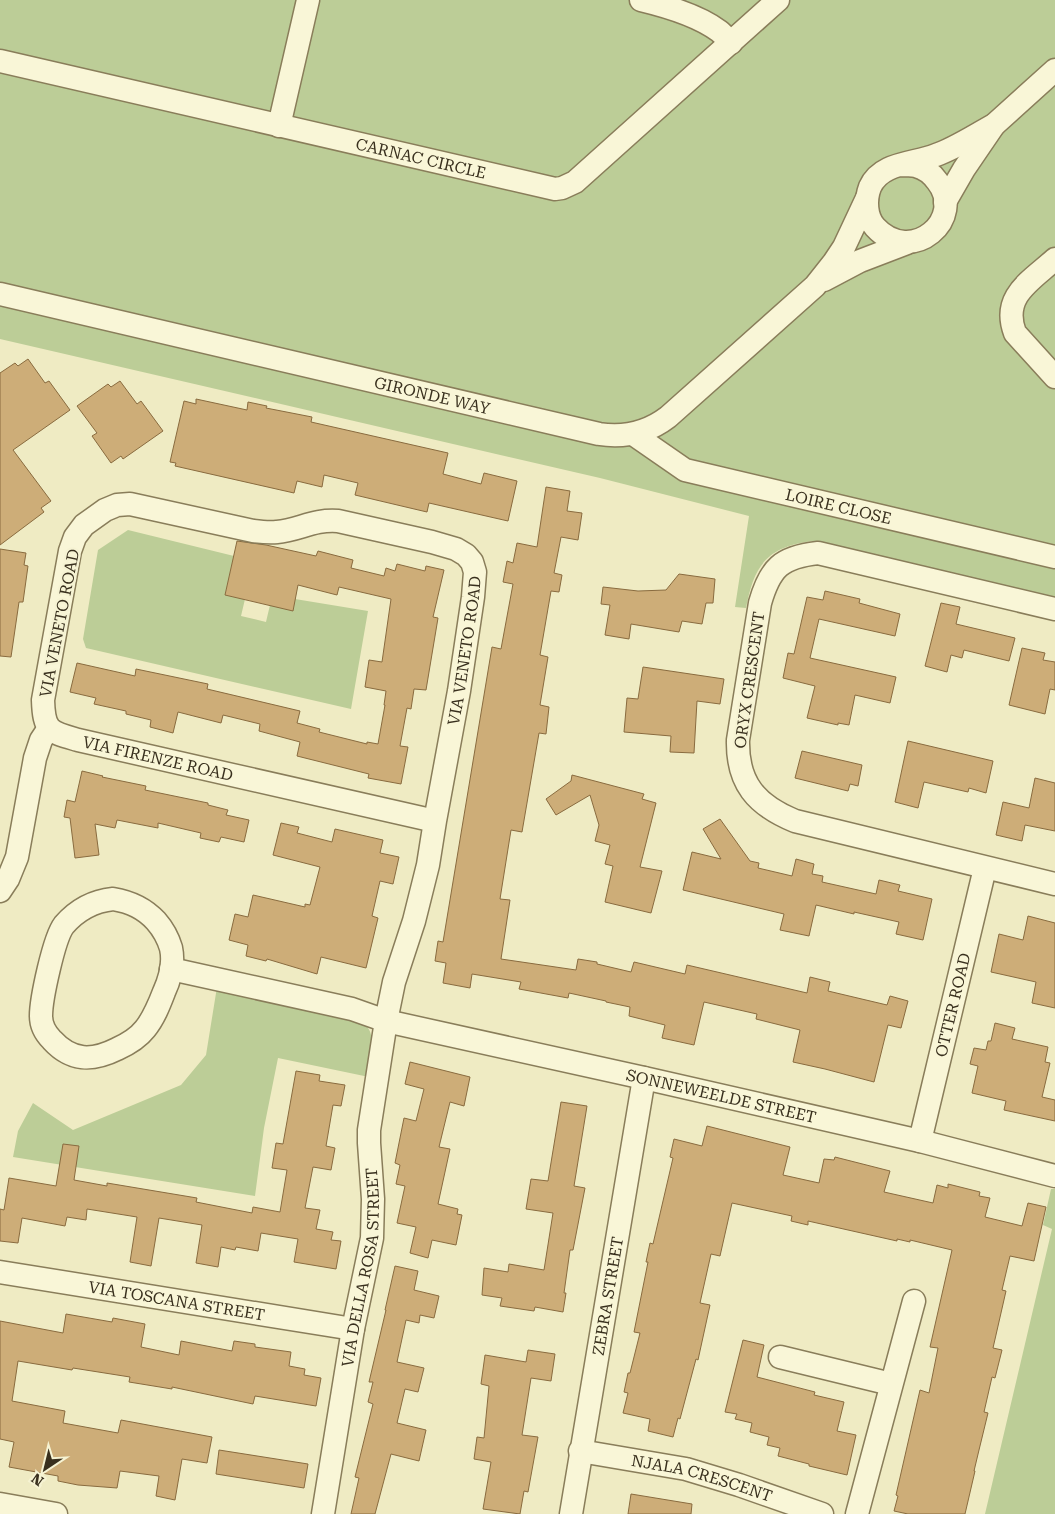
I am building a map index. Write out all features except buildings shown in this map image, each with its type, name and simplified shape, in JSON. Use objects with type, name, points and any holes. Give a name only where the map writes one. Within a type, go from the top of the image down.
[{"type":"street","points":[[279,126],[308,0]]},
{"type":"street","points":[[642,0],[692,16],[719,31],[731,43]]},
{"type":"street","name":"CARNAC CIRCLE","points":[[0,61],[548,189],[562,188],[575,182],[778,0]]},
{"type":"street","points":[[945,202],[964,169],[994,125],[1055,70]]},
{"type":"street","points":[[900,165],[917,166],[931,173],[941,186],[945,202],[944,214],[939,225],[930,235],[919,240],[907,242],[894,240],[882,234],[873,224],[868,212],[867,198],[871,186],[878,176],[888,169],[900,165],[936,155],[994,125]]},
{"type":"street","name":"GIRONDE WAY","points":[[1,294],[599,434],[623,436],[658,425],[814,286],[844,247],[867,198]]},
{"type":"street","name":"GIRONDE WAY","points":[[814,286],[860,261],[907,242]]},
{"type":"street","points":[[1055,259],[1020,291],[1015,298],[1010,314],[1015,332],[1055,377]]},
{"type":"street","name":"LOIRE CLOSE","points":[[633,434],[685,470],[1055,557]]},
{"type":"street","name":"VIA VENETO ROAD","points":[[49,728],[45,723],[43,700],[70,551],[75,537],[84,525],[105,510],[117,505],[130,504],[253,531],[266,532],[277,532],[325,520],[338,521],[432,542],[456,549],[466,555],[472,562],[475,572],[459,691],[428,865],[422,892],[394,982],[386,1021]]},
{"type":"street","name":"ORYX CRESCENT","points":[[1055,609],[818,553],[800,555],[785,561],[774,570],[766,584],[760,604],[738,740],[738,757],[742,774],[755,796],[768,808],[781,816],[1055,884]]},
{"type":"street","points":[[0,891],[8,879],[17,857],[36,753],[41,740],[49,728]]},
{"type":"street","name":"VIA FIRENZE ROAD","points":[[49,728],[58,734],[78,740],[435,821]]},
{"type":"street","name":"OTTER ROAD","points":[[920,1141],[985,868]]},
{"type":"street","points":[[113,899],[140,907],[151,915],[167,937],[171,949],[171,969],[164,992],[151,1020],[134,1039],[103,1056],[90,1058],[70,1053],[60,1048],[50,1039],[44,1029],[41,1017],[43,1002],[58,938],[63,927],[72,917],[89,906],[102,900],[113,899]]},
{"type":"street","name":"SONNEWEELDE STREET","points":[[171,969],[352,1009],[386,1021],[920,1141],[1055,1176]]},
{"type":"street","name":"VIA DELLA ROSA STREET","points":[[323,1514],[354,1329],[372,1238],[374,1199],[369,1130],[386,1021]]},
{"type":"street","name":"ZEBRA STREET","points":[[570,1514],[644,1078]]},
{"type":"street","name":"VIA TOSCANA STREET","points":[[0,1272],[354,1329]]},
{"type":"street","points":[[857,1514],[914,1301]]},
{"type":"street","points":[[780,1357],[892,1384]]},
{"type":"street","name":"NJALA CRESCENT","points":[[580,1451],[686,1469],[822,1514]]},
{"type":"street","points":[[0,1504],[56,1514]]},
{"type":"green space","points":[[0,0],[1055,0],[1055,597],[812,541],[784,548],[773,553],[759,569],[753,580],[746,608],[735,607],[749,516],[600,478],[0,339]]},
{"type":"green space","points":[[128,530],[234,556],[225,595],[245,599],[241,616],[266,622],[270,605],[295,599],[368,611],[351,709],[86,648],[83,639],[98,550]]},
{"type":"green space","points":[[217,987],[354,1019],[367,1027],[372,1038],[369,1077],[278,1058],[264,1128],[255,1196],[13,1157],[18,1131],[33,1103],[73,1130],[181,1085],[206,1055]]},
{"type":"green space","points":[[1051,1189],[1055,1189],[1055,1514],[985,1514],[1052,1229],[1043,1225]]}]
